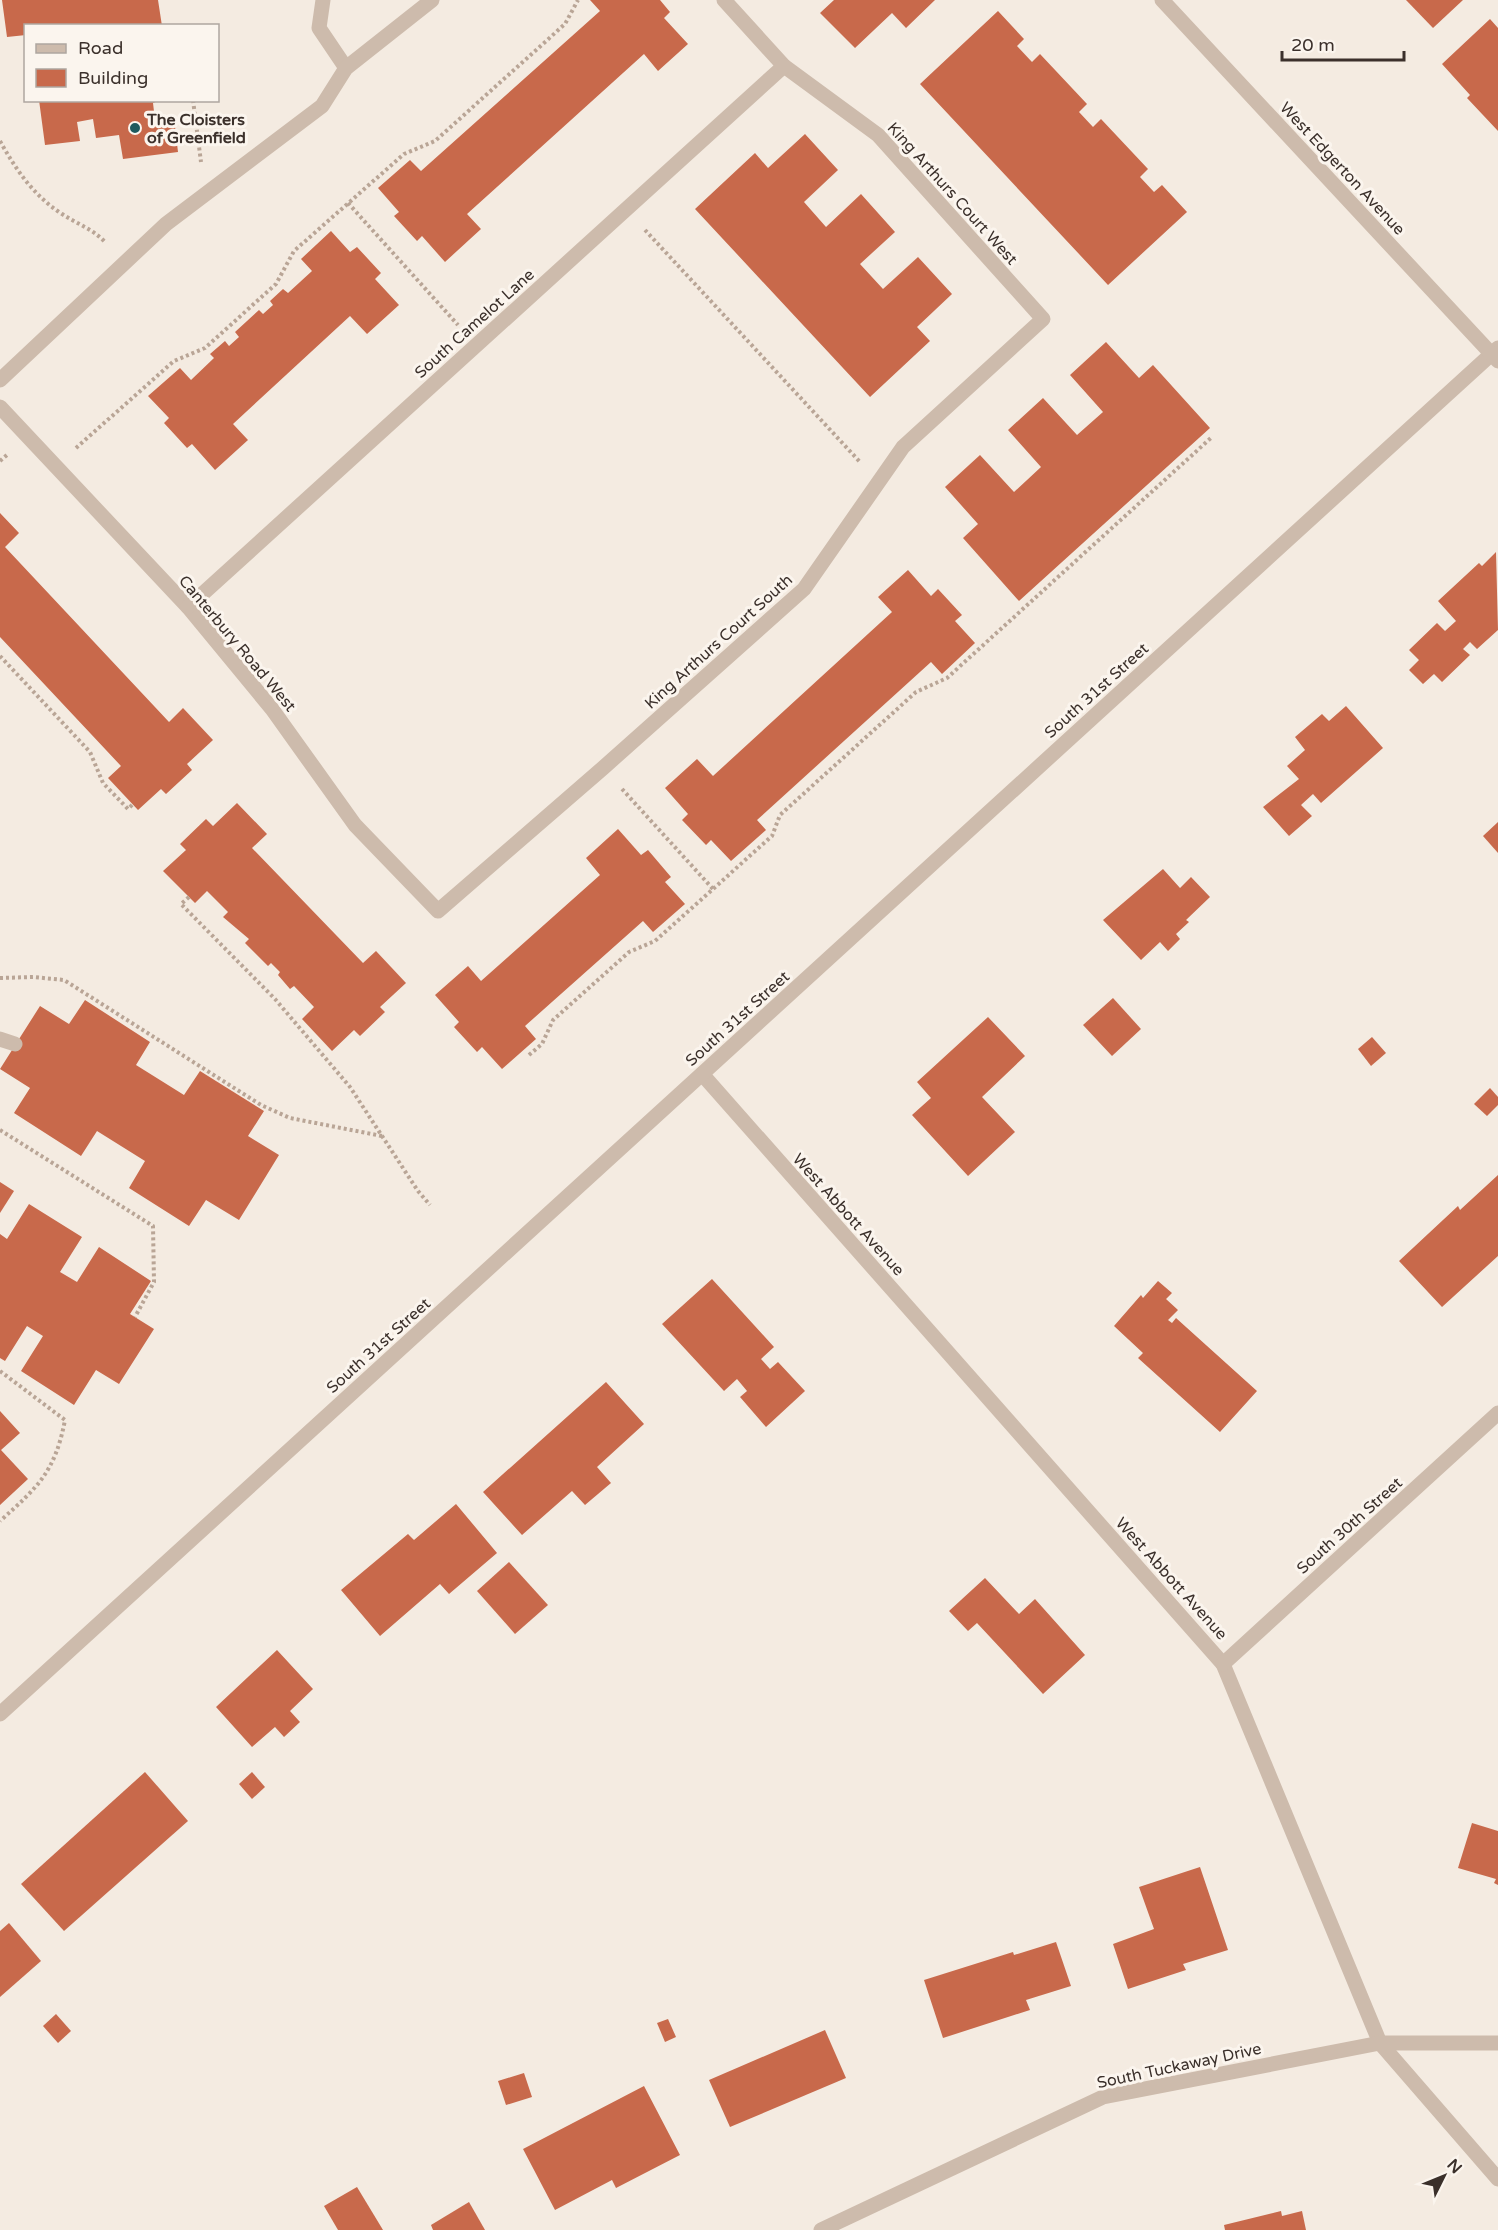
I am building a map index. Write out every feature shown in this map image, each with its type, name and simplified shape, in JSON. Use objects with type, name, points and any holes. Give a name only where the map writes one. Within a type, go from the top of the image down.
[{"type":"street","points":[[323,0],[319,28],[346,68]]},
{"type":"street","points":[[0,380],[166,224],[322,106],[346,68],[432,0]]},
{"type":"street","name":"King Arthurs Court West","points":[[724,0],[784,66],[878,135],[1043,319]]},
{"type":"street","name":"West Edgerton Avenue","points":[[1162,0],[1496,354]]},
{"type":"street","name":"South Camelot Lane","points":[[188,607],[784,66]]},
{"type":"street","name":"King Arthurs Court South","points":[[438,911],[804,589],[903,447],[1043,319]]},
{"type":"street","name":"South 31st Street","points":[[0,1714],[1496,354]]},
{"type":"street","name":"Canterbury Road West","points":[[0,407],[188,607],[272,708],[355,825],[438,911]]},
{"type":"street","points":[[0,1039],[15,1044]]},
{"type":"street","name":"West Abbott Avenue","points":[[702,1074],[1223,1664],[1380,2043],[1498,2179]]},
{"type":"street","name":"South 30th Street","points":[[1223,1664],[1498,1413]]},
{"type":"street","name":"South Tuckaway Drive","points":[[821,2230],[1103,2097],[1380,2043],[1498,2043]]},
{"type":"path","points":[[56,466],[174,361],[205,348],[276,284],[294,251],[404,153],[435,141],[565,24],[578,0]]},
{"type":"path","points":[[193,102],[201,167],[213,188]]},
{"type":"path","points":[[0,141],[31,188],[45,202],[96,233],[126,263]]},
{"type":"path","points":[[348,203],[476,345]]},
{"type":"path","points":[[626,210],[878,482]]},
{"type":"path","points":[[529,1055],[542,1044],[553,1020],[629,952],[655,941],[772,836],[780,815],[908,699],[916,692],[947,678],[1212,437]]},
{"type":"path","points":[[0,656],[90,752],[103,783],[128,810],[133,804]]},
{"type":"path","points":[[603,768],[713,889]]},
{"type":"path","points":[[189,897],[181,904],[275,999],[350,1087],[430,1205]]},
{"type":"path","points":[[0,978],[33,977],[64,980],[261,1105],[290,1118],[382,1136]]},
{"type":"path","points":[[0,1130],[153,1226],[154,1282],[135,1317]]},
{"type":"path","points":[[0,1371],[65,1420],[60,1443],[49,1472],[28,1496],[0,1521]]},
{"type":"building","points":[[2,0],[158,0],[162,24],[24,24],[24,35],[7,37]]},
{"type":"building","points":[[590,0],[660,0],[670,12],[664,18],[688,44],[658,71],[644,54],[467,214],[481,229],[445,262],[422,236],[417,241],[394,216],[399,212],[378,188],[410,160],[421,171],[600,11]]},
{"type":"building","points":[[834,0],[935,0],[906,28],[892,13],[855,48],[820,13]]},
{"type":"building","points":[[1406,0],[1463,0],[1433,28]]},
{"type":"building","points":[[998,11],[1024,39],[1017,46],[1032,62],[1040,54],[1087,104],[1079,112],[1093,127],[1101,119],[1148,169],[1140,177],[1154,192],[1162,185],[1187,212],[1108,285],[920,84]]},
{"type":"building","points":[[1490,19],[1498,28],[1498,131],[1467,98],[1470,95],[1442,64]]},
{"type":"building","name":"The Cloisters of Greenfield","points":[[39,102],[156,102],[153,103],[155,120],[174,118],[178,152],[123,159],[119,135],[96,138],[93,119],[77,122],[80,141],[45,145]]},
{"type":"building","points":[[805,134],[838,170],[804,202],[826,227],[861,194],[895,232],[860,264],[883,289],[918,257],[952,294],[917,327],[930,341],[870,397],[695,209],[755,153],[768,168]]},
{"type":"building","points":[[331,231],[350,252],[357,247],[381,273],[375,279],[399,305],[367,334],[350,316],[233,424],[248,440],[215,470],[192,444],[187,448],[164,423],[169,418],[148,396],[180,368],[191,380],[214,358],[210,354],[225,341],[229,346],[239,337],[235,332],[259,310],[263,314],[273,305],[270,301],[283,289],[288,293],[312,271],[301,259]]},
{"type":"building","points":[[1106,342],[1139,378],[1153,365],[1210,428],[1019,601],[963,538],[978,524],[945,487],[980,455],[1014,492],[1041,467],[1008,430],[1043,398],[1077,435],[1103,412],[1070,375]]},
{"type":"building","points":[[0,513],[19,533],[5,547],[169,722],[183,708],[213,740],[187,764],[192,770],[166,794],[161,789],[138,810],[108,778],[121,766],[0,637]]},
{"type":"building","points":[[1496,552],[1498,630],[1477,649],[1470,642],[1463,649],[1470,655],[1442,682],[1434,674],[1423,684],[1409,670],[1419,660],[1409,650],[1437,623],[1445,631],[1456,621],[1438,601],[1479,563],[1482,566]]},
{"type":"building","points":[[908,570],[931,596],[938,589],[962,615],[955,621],[975,643],[942,674],[931,662],[757,820],[766,830],[731,861],[711,840],[706,845],[682,820],[688,814],[665,788],[697,759],[713,776],[892,612],[878,597]]},
{"type":"building","points":[[1346,706],[1383,748],[1321,803],[1313,794],[1301,805],[1312,816],[1289,836],[1263,807],[1299,779],[1287,766],[1305,750],[1295,737],[1322,714],[1329,721]]},
{"type":"building","points":[[237,803],[267,834],[252,848],[363,963],[376,951],[406,983],[380,1007],[385,1012],[360,1036],[354,1030],[332,1051],[302,1019],[314,1007],[294,986],[290,989],[278,975],[280,972],[271,963],[268,966],[245,943],[249,939],[223,917],[228,912],[207,891],[195,903],[163,871],[186,850],[180,844],[206,819],[213,826]]},
{"type":"building","points":[[1498,822],[1498,853],[1483,836]]},
{"type":"building","points":[[618,829],[641,855],[648,850],[671,877],[665,882],[685,904],[653,932],[643,921],[525,1026],[536,1039],[502,1069],[482,1047],[477,1052],[454,1027],[459,1022],[435,995],[468,966],[481,981],[600,875],[586,858]]},
{"type":"building","points":[[1163,869],[1180,888],[1191,877],[1210,897],[1186,920],[1189,922],[1176,934],[1180,939],[1168,951],[1160,942],[1141,960],[1103,920]]},
{"type":"building","points":[[1113,998],[1141,1029],[1112,1056],[1083,1025]]},
{"type":"building","points":[[85,1000],[150,1042],[136,1065],[184,1095],[200,1071],[264,1111],[248,1136],[279,1155],[239,1220],[206,1200],[189,1226],[129,1188],[145,1161],[97,1131],[81,1156],[14,1113],[30,1088],[0,1069],[40,1006],[69,1024]]},
{"type":"building","points":[[988,1017],[1025,1056],[982,1097],[1015,1132],[968,1176],[912,1115],[931,1098],[917,1082]]},
{"type":"building","points":[[1372,1037],[1386,1053],[1371,1066],[1358,1049]]},
{"type":"building","points":[[1490,1088],[1498,1097],[1498,1105],[1487,1116],[1474,1104]]},
{"type":"building","points":[[1498,1175],[1498,1256],[1442,1307],[1399,1261],[1458,1206],[1460,1210]]},
{"type":"building","points":[[0,1182],[14,1191],[0,1213]]},
{"type":"building","points":[[29,1204],[82,1237],[60,1272],[77,1282],[99,1247],[151,1281],[130,1314],[154,1329],[119,1384],[96,1370],[74,1405],[21,1371],[43,1336],[27,1326],[5,1361],[0,1358],[0,1234],[7,1239]]},
{"type":"building","points":[[712,1279],[774,1347],[761,1359],[770,1369],[778,1362],[805,1391],[766,1427],[740,1397],[747,1391],[737,1379],[724,1391],[662,1324]]},
{"type":"building","points":[[1158,1281],[1172,1293],[1166,1299],[1178,1310],[1168,1320],[1172,1323],[1176,1318],[1257,1391],[1220,1432],[1138,1358],[1143,1353],[1114,1326],[1141,1295],[1143,1298]]},
{"type":"building","points":[[606,1382],[644,1424],[597,1467],[611,1483],[585,1505],[572,1491],[522,1535],[483,1492]]},
{"type":"building","points":[[0,1411],[20,1433],[1,1450],[28,1479],[0,1505]]},
{"type":"building","points":[[456,1504],[497,1553],[449,1594],[440,1584],[380,1636],[341,1590],[408,1534],[414,1540]]},
{"type":"building","points":[[509,1562],[548,1605],[515,1634],[477,1591]]},
{"type":"building","points":[[985,1578],[1019,1614],[1035,1599],[1085,1655],[1043,1694],[977,1623],[968,1631],[949,1611]]},
{"type":"building","points":[[277,1650],[313,1689],[290,1711],[300,1722],[284,1737],[275,1727],[252,1747],[216,1707]]},
{"type":"building","points":[[145,1772],[188,1821],[64,1931],[21,1884]]},
{"type":"building","points":[[252,1772],[265,1787],[252,1799],[239,1784]]},
{"type":"building","points":[[1472,1823],[1498,1831],[1498,1885],[1494,1883],[1496,1879],[1458,1868]]},
{"type":"building","points":[[1200,1867],[1228,1950],[1183,1964],[1186,1970],[1128,1989],[1113,1944],[1154,1929],[1139,1887]]},
{"type":"building","points":[[9,1923],[41,1961],[0,1997],[0,1931]]},
{"type":"building","points":[[1056,1942],[1071,1986],[1026,2000],[1030,2010],[943,2038],[924,1980],[1013,1952],[1014,1955]]},
{"type":"building","points":[[56,2014],[71,2031],[58,2043],[43,2026]]},
{"type":"building","points":[[668,2019],[676,2037],[665,2042],[657,2023]]},
{"type":"building","points":[[825,2030],[846,2078],[730,2127],[709,2080]]},
{"type":"building","points":[[524,2073],[532,2097],[506,2105],[498,2081]]},
{"type":"building","points":[[644,2086],[680,2155],[616,2188],[612,2180],[555,2210],[523,2149]]},
{"type":"building","points":[[357,2187],[383,2230],[338,2230],[324,2206]]},
{"type":"building","points":[[469,2202],[485,2230],[433,2230],[431,2225]]},
{"type":"building","points":[[1281,2211],[1282,2216],[1302,2211],[1306,2230],[1225,2230],[1224,2225]]},
{"type":"place","name":"The Cloisters of Greenfield","points":[[135,128]]}]
